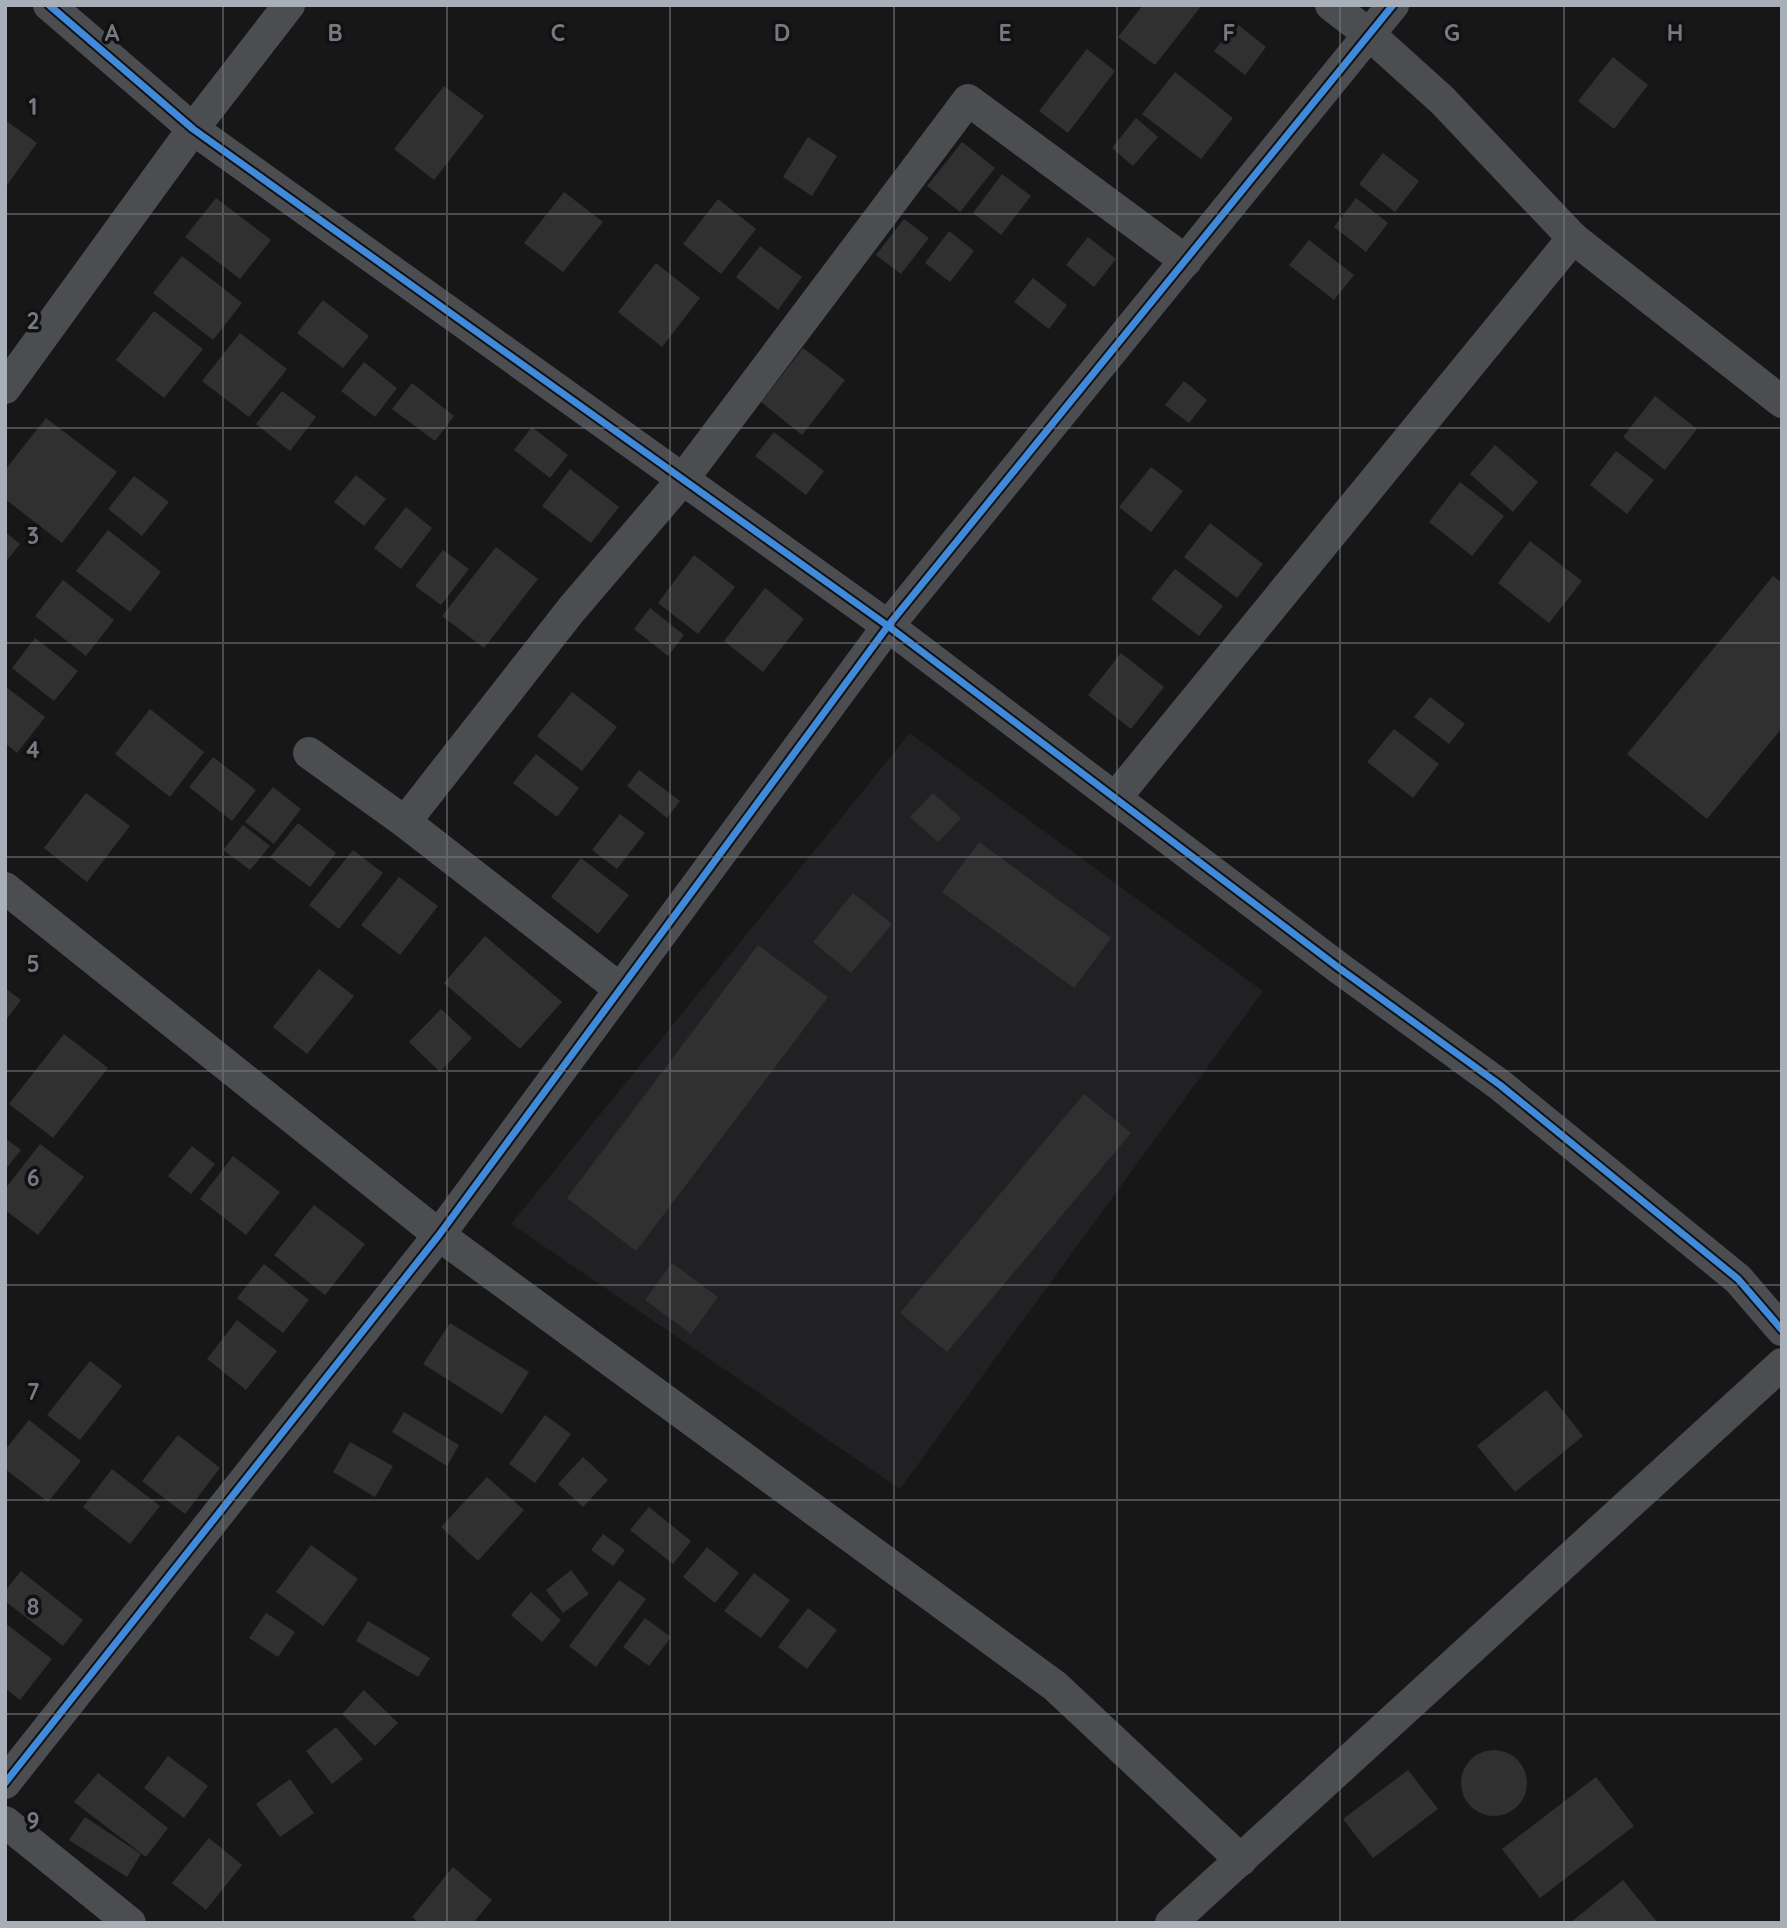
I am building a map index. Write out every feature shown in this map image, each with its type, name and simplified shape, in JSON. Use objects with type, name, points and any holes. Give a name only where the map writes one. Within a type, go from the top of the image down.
[{"type":"street","points":[[49,5],[193,129],[888,626],[1339,968],[1500,1085],[1738,1279],[1782,1330]]},
{"type":"street","points":[[5,388],[193,129],[289,5]]},
{"type":"street","points":[[1331,5],[1370,35],[1442,100],[1573,237],[1782,402]]},
{"type":"street","points":[[5,1783],[439,1235],[888,626],[1393,5]]},
{"type":"street","points":[[405,822],[571,610],[682,479],[968,100],[1186,261]]},
{"type":"street","points":[[1116,797],[1573,237]]},
{"type":"street","points":[[309,753],[405,822],[620,989]]},
{"type":"street","points":[[5,888],[439,1235],[1055,1686],[1241,1860]]},
{"type":"street","points":[[1171,1923],[1782,1364]]},
{"type":"street","points":[[5,1822],[130,1923]]},
{"type":"shaded area","points":[[910,733],[1263,991],[900,1489],[511,1224]]},
{"type":"building","points":[[1143,5],[1202,5],[1155,65],[1118,37]]},
{"type":"building","points":[[1236,23],[1266,47],[1245,75],[1214,51]]},
{"type":"building","points":[[1087,49],[1115,71],[1068,133],[1039,111]]},
{"type":"building","points":[[1613,57],[1648,85],[1614,129],[1578,101]]},
{"type":"building","points":[[1175,72],[1233,118],[1201,159],[1142,114]]},
{"type":"building","points":[[444,86],[484,116],[434,180],[394,149]]},
{"type":"building","points":[[1136,118],[1158,137],[1133,166],[1112,148]]},
{"type":"building","points":[[5,120],[37,143],[5,188]]},
{"type":"building","points":[[808,137],[837,156],[812,196],[783,177]]},
{"type":"building","points":[[962,142],[995,168],[960,212],[927,186]]},
{"type":"building","points":[[1383,153],[1419,181],[1395,212],[1359,184]]},
{"type":"building","points":[[1002,174],[1031,196],[1001,235],[973,213]]},
{"type":"building","points":[[564,192],[603,222],[563,272],[524,243]]},
{"type":"building","points":[[216,198],[271,240],[240,279],[185,237]]},
{"type":"building","points":[[1356,198],[1388,223],[1366,252],[1334,227]]},
{"type":"building","points":[[718,199],[756,229],[721,274],[683,244]]},
{"type":"building","points":[[904,219],[929,238],[901,274],[876,255]]},
{"type":"building","points":[[949,231],[974,251],[950,282],[925,263]]},
{"type":"building","points":[[1088,237],[1116,259],[1094,287],[1066,265]]},
{"type":"building","points":[[1309,240],[1354,275],[1334,300],[1289,265]]},
{"type":"building","points":[[760,246],[802,277],[778,310],[736,277]]},
{"type":"building","points":[[182,256],[242,303],[213,340],[153,293]]},
{"type":"building","points":[[656,263],[700,298],[662,347],[618,312]]},
{"type":"building","points":[[1033,278],[1067,305],[1049,329],[1014,302]]},
{"type":"building","points":[[323,300],[369,336],[343,368],[297,333]]},
{"type":"building","points":[[154,311],[203,349],[164,398],[116,360]]},
{"type":"building","points":[[240,333],[287,369],[249,417],[202,381]]},
{"type":"building","points":[[803,348],[845,380],[802,435],[761,402]]},
{"type":"building","points":[[364,362],[397,388],[375,417],[341,391]]},
{"type":"building","points":[[1184,381],[1207,400],[1189,423],[1165,405]]},
{"type":"building","points":[[412,383],[454,416],[435,441],[392,409]]},
{"type":"building","points":[[282,391],[316,417],[290,451],[256,424]]},
{"type":"building","points":[[1655,396],[1697,429],[1665,470],[1623,437]]},
{"type":"building","points":[[46,418],[117,472],[62,543],[5,499],[5,470]]},
{"type":"building","points":[[532,427],[568,455],[550,478],[514,450]]},
{"type":"building","points":[[774,432],[824,471],[806,495],[755,456]]},
{"type":"building","points":[[1495,445],[1538,482],[1513,512],[1470,474]]},
{"type":"building","points":[[1616,451],[1654,480],[1627,514],[1590,485]]},
{"type":"building","points":[[1151,467],[1183,491],[1151,532],[1119,507]]},
{"type":"building","points":[[570,469],[619,507],[591,543],[542,506]]},
{"type":"building","points":[[356,475],[386,499],[364,526],[334,502]]},
{"type":"building","points":[[134,476],[169,502],[142,536],[108,509]]},
{"type":"building","points":[[1460,482],[1504,516],[1472,556],[1429,522]]},
{"type":"building","points":[[406,507],[432,528],[401,569],[374,548]]},
{"type":"building","points":[[1210,523],[1263,564],[1237,598],[1184,557]]},
{"type":"building","points":[[108,530],[161,572],[130,612],[76,571]]},
{"type":"building","points":[[5,532],[20,544],[5,563]]},
{"type":"building","points":[[1530,541],[1582,581],[1549,623],[1498,583]]},
{"type":"building","points":[[496,547],[538,579],[484,648],[442,616]]},
{"type":"building","points":[[443,550],[469,569],[441,605],[415,586]]},
{"type":"building","points":[[694,555],[735,587],[698,634],[658,603]]},
{"type":"building","points":[[1175,569],[1223,606],[1199,636],[1151,599]]},
{"type":"building","points":[[1773,576],[1782,583],[1782,728],[1707,819],[1627,754]]},
{"type":"building","points":[[63,580],[114,620],[86,656],[35,616]]},
{"type":"building","points":[[765,588],[804,619],[763,672],[724,641]]},
{"type":"building","points":[[650,608],[684,635],[668,656],[634,629]]},
{"type":"building","points":[[35,638],[78,671],[54,701],[12,668]]},
{"type":"building","points":[[1121,653],[1164,687],[1131,729],[1088,695]]},
{"type":"building","points":[[5,686],[45,717],[17,753],[5,743]]},
{"type":"building","points":[[572,692],[617,727],[582,771],[537,736]]},
{"type":"building","points":[[1430,697],[1465,724],[1449,744],[1414,717]]},
{"type":"building","points":[[150,709],[204,752],[170,797],[115,754]]},
{"type":"building","points":[[1394,729],[1439,764],[1413,798],[1367,762]]},
{"type":"building","points":[[536,754],[579,788],[557,817],[513,783]]},
{"type":"building","points":[[213,757],[256,790],[232,821],[189,787]]},
{"type":"building","points":[[639,770],[680,801],[667,818],[627,786]]},
{"type":"building","points":[[273,787],[301,809],[274,844],[245,822]]},
{"type":"building","points":[[86,793],[130,826],[87,882],[44,848]]},
{"type":"building","points":[[933,793],[961,818],[938,842],[910,817]]},
{"type":"building","points":[[620,814],[645,833],[617,869],[592,850]]},
{"type":"building","points":[[298,823],[336,853],[310,887],[270,857]]},
{"type":"building","points":[[243,825],[270,846],[250,870],[223,850]]},
{"type":"building","points":[[979,842],[1111,938],[1074,988],[942,892]]},
{"type":"building","points":[[353,850],[383,873],[339,929],[309,905]]},
{"type":"building","points":[[581,858],[629,895],[598,934],[551,897]]},
{"type":"building","points":[[399,877],[438,906],[400,955],[361,925]]},
{"type":"building","points":[[853,893],[892,924],[851,973],[813,942]]},
{"type":"building","points":[[485,936],[562,1002],[520,1049],[444,983]]},
{"type":"building","points":[[758,945],[828,997],[636,1251],[567,1198]]},
{"type":"building","points":[[319,969],[354,996],[307,1054],[273,1027]]},
{"type":"building","points":[[5,988],[21,1000],[5,1021]]},
{"type":"building","points":[[441,1009],[472,1038],[440,1072],[409,1042]]},
{"type":"building","points":[[64,1034],[108,1068],[53,1138],[9,1104]]},
{"type":"building","points":[[1084,1094],[1131,1133],[947,1352],[900,1313]]},
{"type":"building","points":[[5,1138],[21,1150],[5,1170]]},
{"type":"building","points":[[40,1144],[84,1177],[38,1235],[5,1210],[5,1189]]},
{"type":"building","points":[[192,1146],[215,1164],[191,1194],[168,1176]]},
{"type":"building","points":[[233,1156],[280,1192],[246,1235],[200,1199]]},
{"type":"building","points":[[314,1205],[365,1244],[325,1295],[274,1255]]},
{"type":"building","points":[[672,1263],[718,1297],[691,1334],[645,1300]]},
{"type":"building","points":[[264,1264],[309,1300],[283,1333],[237,1298]]},
{"type":"building","points":[[237,1320],[277,1351],[246,1390],[207,1359]]},
{"type":"building","points":[[450,1323],[529,1372],[502,1414],[423,1364]]},
{"type":"building","points":[[90,1361],[122,1386],[80,1440],[47,1415]]},
{"type":"building","points":[[1546,1390],[1583,1436],[1515,1492],[1477,1446]]},
{"type":"building","points":[[404,1412],[459,1445],[447,1466],[392,1432]]},
{"type":"building","points":[[545,1415],[571,1434],[535,1483],[509,1464]]},
{"type":"building","points":[[29,1420],[81,1461],[48,1502],[5,1469],[5,1450]]},
{"type":"building","points":[[178,1435],[220,1468],[185,1514],[142,1481]]},
{"type":"building","points":[[350,1442],[393,1466],[375,1497],[333,1472]]},
{"type":"building","points":[[583,1457],[608,1480],[583,1507],[558,1484]]},
{"type":"building","points":[[112,1469],[160,1506],[130,1544],[83,1507]]},
{"type":"building","points":[[487,1477],[524,1510],[478,1561],[441,1527]]},
{"type":"building","points":[[649,1507],[691,1541],[673,1564],[630,1530]]},
{"type":"building","points":[[603,1534],[625,1550],[613,1566],[591,1550]]},
{"type":"building","points":[[311,1545],[358,1579],[323,1626],[276,1592]]},
{"type":"building","points":[[707,1547],[739,1573],[715,1603],[683,1577]]},
{"type":"building","points":[[571,1570],[589,1594],[563,1613],[546,1590]]},
{"type":"building","points":[[21,1571],[83,1620],[63,1646],[5,1601],[5,1591]]},
{"type":"building","points":[[754,1573],[790,1600],[761,1638],[724,1611]]},
{"type":"building","points":[[619,1580],[646,1599],[596,1667],[569,1646]]},
{"type":"building","points":[[531,1592],[561,1620],[542,1642],[511,1615]]},
{"type":"building","points":[[808,1608],[837,1630],[807,1669],[778,1647]]},
{"type":"building","points":[[266,1613],[295,1632],[278,1657],[249,1638]]},
{"type":"building","points":[[645,1618],[671,1637],[649,1666],[623,1647]]},
{"type":"building","points":[[368,1621],[430,1658],[418,1677],[356,1641]]},
{"type":"building","points":[[5,1623],[52,1659],[20,1700],[5,1688]]},
{"type":"building","points":[[364,1690],[398,1723],[375,1746],[342,1714]]},
{"type":"building","points":[[336,1727],[363,1759],[332,1784],[306,1751]]},
{"type":"building","points":[[1488,1750],[1500,1750],[1518,1759],[1525,1770],[1525,1796],[1518,1807],[1507,1814],[1488,1816],[1475,1811],[1466,1802],[1461,1789],[1461,1777],[1466,1764],[1475,1755]]},
{"type":"building","points":[[168,1756],[208,1786],[184,1818],[144,1788]]},
{"type":"building","points":[[1408,1770],[1438,1809],[1373,1858],[1343,1819]]},
{"type":"building","points":[[98,1773],[168,1828],[146,1857],[74,1802]]},
{"type":"building","points":[[1596,1777],[1634,1826],[1540,1898],[1502,1849]]},
{"type":"building","points":[[290,1779],[314,1813],[280,1837],[256,1804]]},
{"type":"building","points":[[85,1817],[141,1854],[127,1877],[69,1840]]},
{"type":"building","points":[[209,1838],[242,1865],[206,1910],[172,1883]]},
{"type":"building","points":[[453,1867],[492,1900],[473,1923],[419,1923],[412,1917]]},
{"type":"building","points":[[1623,1880],[1658,1923],[1570,1923]]},
{"type":"cycle path","points":[[49,5],[193,129],[888,626],[1339,968],[1500,1085],[1738,1279],[1782,1330]]},
{"type":"cycle path","points":[[5,1783],[439,1235],[888,626],[1393,5]]}]
